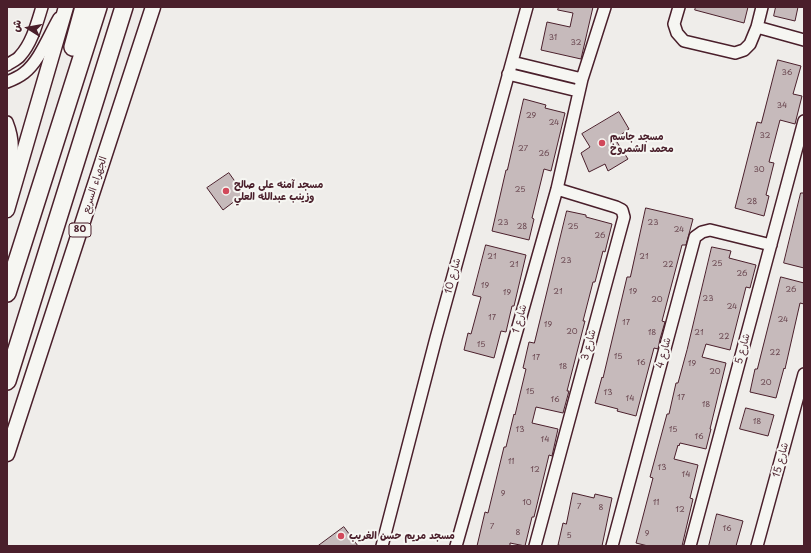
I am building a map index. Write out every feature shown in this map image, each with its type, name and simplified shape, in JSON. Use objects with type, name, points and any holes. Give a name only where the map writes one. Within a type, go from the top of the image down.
[{"type":"highway","points":[[13,274],[84,7]]},
{"type":"highway","points":[[7,293],[98,7]]},
{"type":"highway","name":"80","points":[[7,381],[124,7]]},
{"type":"highway","points":[[112,48],[133,7]]},
{"type":"main road","points":[[7,210],[65,7]]},
{"type":"main road","name":"الجهراء السريع","points":[[7,454],[128,88],[153,7]]},
{"type":"street","points":[[7,65],[20,57],[28,44],[36,28],[42,7]]},
{"type":"street","points":[[7,82],[24,74],[30,68],[43,48],[65,7]]},
{"type":"street","name":"شارع 10","points":[[382,546],[438,331],[527,7]]},
{"type":"street","name":"شارع 1","points":[[456,546],[556,189],[578,91],[605,7]]},
{"type":"street","points":[[679,7],[674,24],[677,33],[684,41],[735,53],[744,50],[750,44],[757,27],[762,7]]},
{"type":"street","points":[[757,27],[804,40]]},
{"type":"street","points":[[512,62],[582,80]]},
{"type":"street","points":[[508,74],[578,91]]},
{"type":"street","points":[[7,122],[13,152],[7,177]]},
{"type":"street","name":"شارع 5","points":[[690,546],[771,245],[800,153],[804,122]]},
{"type":"street","name":"شارع 3","points":[[535,546],[624,217],[622,210],[616,207],[556,189]]},
{"type":"street","name":"شارع 4","points":[[612,546],[695,237],[702,232],[710,230],[771,245]]},
{"type":"street","name":"شارع 15","points":[[757,546],[804,374]]},
{"type":"building","points":[[559,7],[593,7],[581,59],[541,50],[547,22],[570,27],[573,13],[558,10]]},
{"type":"building","points":[[696,7],[748,7],[744,23],[695,10]]},
{"type":"building","points":[[776,7],[798,7],[795,21],[774,16]]},
{"type":"building","points":[[778,60],[801,66],[793,94],[802,96],[795,124],[780,120],[769,162],[774,163],[766,195],[769,196],[764,216],[735,208],[757,122],[761,123]]},
{"type":"building","points":[[524,99],[546,105],[545,108],[565,113],[551,171],[544,169],[532,218],[534,219],[529,240],[492,231]]},
{"type":"building","name":"مسجد جاسم محمد الشمروخ","points":[[619,112],[629,129],[615,139],[628,159],[608,171],[605,164],[589,172],[581,153],[590,147],[582,134]]},
{"type":"building","name":"مسجد آمنه علي صالح وزينب عبدالله العلي","points":[[229,173],[244,194],[223,210],[207,188]]},
{"type":"building","points":[[801,193],[804,193],[804,268],[784,263]]},
{"type":"building","points":[[646,208],[693,219],[686,245],[682,245],[662,321],[665,322],[658,349],[654,348],[636,416],[617,411],[618,409],[595,403],[602,377],[603,378],[627,277],[630,277]]},
{"type":"building","points":[[567,211],[586,215],[586,217],[612,224],[605,252],[603,251],[595,282],[593,282],[563,413],[536,407],[532,423],[558,429],[552,456],[549,455],[534,517],[532,517],[525,546],[510,543],[510,546],[477,546],[485,512],[488,513],[504,447],[506,447],[514,414],[515,415],[526,369],[523,368],[529,342],[534,343]]},
{"type":"building","points":[[486,245],[526,255],[514,306],[512,306],[506,332],[501,331],[494,358],[464,350],[468,333],[471,334],[481,297],[473,295]]},
{"type":"building","points":[[712,247],[731,251],[729,258],[756,265],[750,288],[746,287],[730,350],[706,344],[702,357],[726,363],[706,449],[680,443],[674,459],[698,465],[690,498],[693,499],[682,546],[648,546],[636,543],[653,478],[650,477],[667,414],[669,414],[676,383],[678,383],[687,350]]},
{"type":"building","points":[[781,277],[804,283],[804,304],[800,303],[785,369],[784,368],[776,398],[750,392]]},
{"type":"building","points":[[746,408],[774,415],[768,436],[740,429]]},
{"type":"building","points":[[573,493],[594,498],[595,494],[612,498],[602,546],[558,545],[563,523],[566,524]]},
{"type":"building","points":[[717,514],[743,521],[736,546],[709,546]]},
{"type":"building","name":"مسجد مريم حسن الغريب","points":[[344,527],[358,546],[318,546]]},
{"type":"place","name":"مسجد جاسم محمد الشمروخ","points":[[602,143]]},
{"type":"place","name":"مسجد آمنه علي صالح وزينب عبدالله العلي","points":[[226,191]]},
{"type":"place","name":"مسجد مريم حسن الغريب","points":[[341,536]]}]
